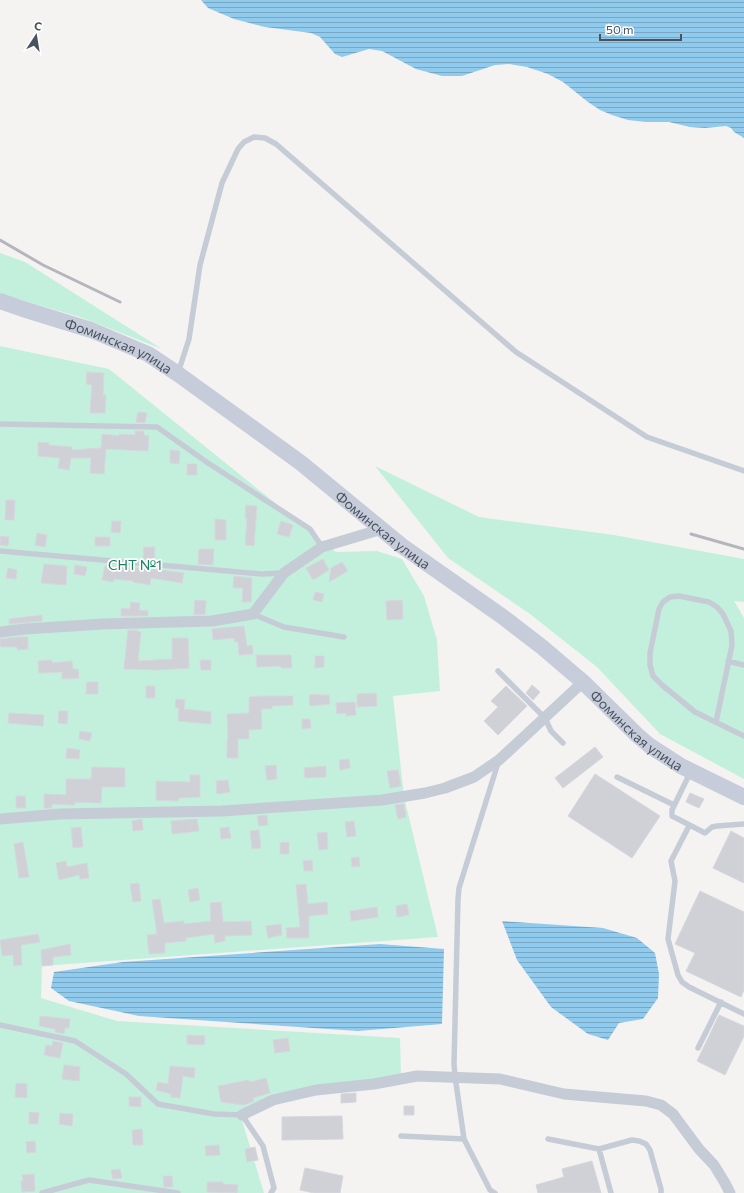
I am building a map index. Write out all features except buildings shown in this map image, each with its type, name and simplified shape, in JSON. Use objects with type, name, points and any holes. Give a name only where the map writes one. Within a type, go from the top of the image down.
[{"type":"street","name":"Фоминская улица","points":[[0,301],[91,330],[148,354],[301,463],[402,546],[503,617],[583,682],[642,739],[665,756],[691,771],[744,797]]},
{"type":"street","points":[[0,632],[103,624],[212,621],[253,614],[284,573],[322,547],[382,529]]},
{"type":"street","points":[[0,819],[60,814],[222,811],[393,799],[425,793],[474,777],[499,760],[583,682]]},
{"type":"street","points":[[242,1115],[273,1100],[316,1090],[374,1084],[417,1076],[455,1076],[500,1079],[564,1094],[646,1101],[660,1105],[673,1114],[699,1149],[714,1165],[730,1193]]},
{"type":"lane","points":[[178,374],[189,339],[200,265],[222,183],[238,149],[244,142],[254,137],[265,138],[276,144],[516,352],[647,437],[744,471]]},
{"type":"lane","points":[[0,424],[157,427],[208,463],[310,529],[322,547]]},
{"type":"lane","points":[[0,551],[262,574],[284,573]]},
{"type":"lane","points":[[716,722],[732,645],[732,631],[723,614],[710,602],[679,596],[670,597],[663,602],[659,609],[650,653],[650,665],[653,676],[695,712],[744,736]]},
{"type":"lane","points":[[253,614],[284,627],[344,637]]},
{"type":"lane","points":[[728,661],[744,664]]},
{"type":"lane","points":[[498,671],[545,718],[551,731],[563,743]]},
{"type":"lane","points":[[495,1193],[490,1190],[464,1139],[455,1076],[459,888],[499,760]]},
{"type":"lane","points":[[691,771],[674,805],[672,816],[705,833],[712,827],[744,824]]},
{"type":"lane","points":[[617,777],[674,805]]},
{"type":"lane","points":[[689,826],[671,861],[675,881],[668,939],[678,975],[682,982],[744,1014]]},
{"type":"lane","points":[[698,1048],[721,1002]]},
{"type":"lane","points":[[0,1025],[74,1041],[126,1074],[158,1104],[214,1114],[242,1115],[263,1146],[274,1188],[271,1193]]},
{"type":"lane","points":[[401,1136],[464,1139]]},
{"type":"lane","points":[[548,1139],[599,1149],[632,1140],[646,1144],[650,1150],[661,1193]]},
{"type":"lane","points":[[599,1149],[611,1193]]},
{"type":"lane","points":[[42,1193],[89,1180],[178,1193]]},
{"type":"green space","points":[[0,253],[25,262],[162,349],[80,317],[0,294]]},
{"type":"green space","name":"СНТ №1","points":[[0,346],[109,369],[336,552],[377,551],[402,559],[424,596],[437,640],[440,691],[393,696],[404,797],[438,937],[42,966],[41,998],[117,1021],[400,1038],[401,1076],[308,1089],[241,1117],[264,1193],[0,1193]]},
{"type":"green space","points":[[375,466],[479,517],[614,535],[744,559],[744,602],[734,601],[744,618],[744,779],[660,734],[597,667],[530,614],[448,558]]},
{"type":"water","points":[[201,0],[744,0],[744,138],[726,126],[705,128],[690,127],[669,122],[628,120],[612,115],[600,110],[588,102],[563,82],[548,74],[527,67],[509,64],[495,65],[462,76],[442,76],[416,69],[382,51],[369,49],[342,57],[335,54],[320,37],[311,33],[265,27],[234,19],[208,8]]},
{"type":"water","points":[[502,921],[603,928],[637,938],[655,953],[659,974],[658,998],[643,1019],[619,1023],[608,1040],[588,1034],[551,1007],[517,960]]},
{"type":"water","points":[[380,944],[444,949],[442,1024],[358,1031],[139,1016],[69,1001],[51,988],[54,972],[123,962]]},
{"type":"railway","points":[[0,240],[43,265],[120,302]]},
{"type":"railway","points":[[691,534],[744,549]]}]
